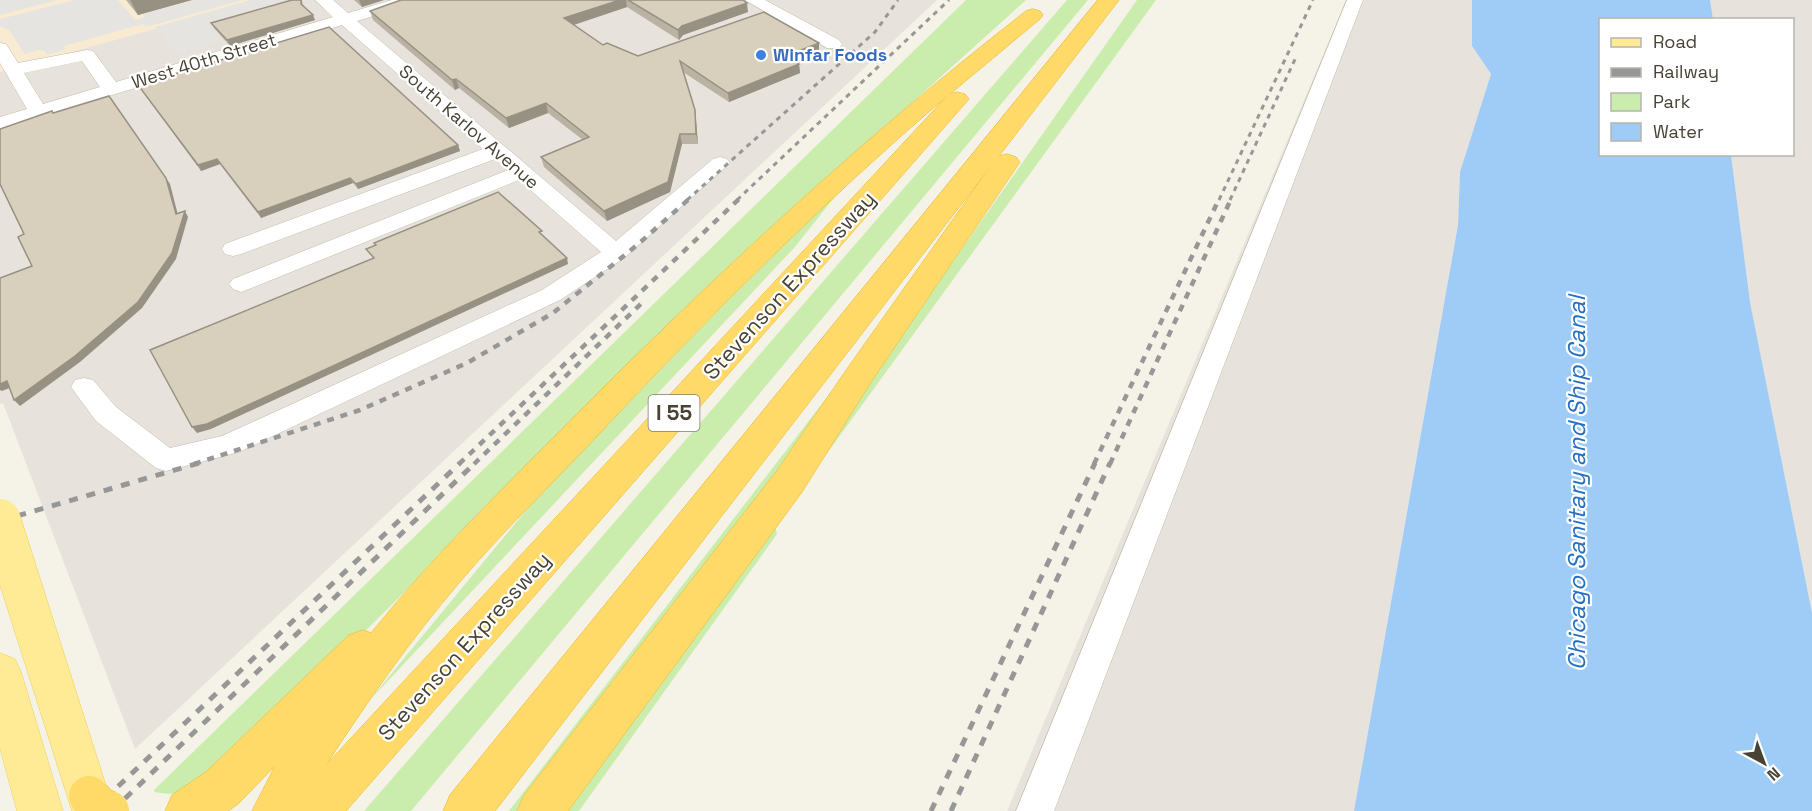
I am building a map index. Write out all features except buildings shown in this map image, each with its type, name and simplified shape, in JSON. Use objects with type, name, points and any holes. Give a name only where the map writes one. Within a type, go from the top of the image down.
[{"type":"highway","points":[[540,811],[789,482],[900,317],[1079,60],[1105,5]]},
{"type":"highway","points":[[466,811],[1105,5]]},
{"type":"highway","points":[[275,811],[290,781],[353,688],[446,572],[668,342],[878,144],[976,59],[1040,8]]},
{"type":"highway","name":"Stevenson Expressway","points":[[315,811],[1040,8]]},
{"type":"highway","points":[[188,811],[222,788],[533,481]]},
{"type":"main road","points":[[0,519],[97,806]]},
{"type":"main road","points":[[0,672],[40,811]]},
{"type":"street","name":"South Karlov Avenue","points":[[323,0],[616,253]]},
{"type":"street","name":"West 40th Street","points":[[0,123],[409,0]]},
{"type":"street","points":[[753,0],[833,44]]},
{"type":"street","points":[[1035,811],[1355,0]]},
{"type":"street","points":[[752,18],[772,11]]},
{"type":"street","points":[[0,48],[38,111]]},
{"type":"street","points":[[13,70],[87,55],[111,89]]},
{"type":"street","points":[[233,249],[497,151]]},
{"type":"street","points":[[84,387],[106,414],[166,460],[229,445],[551,295],[616,253],[720,163]]},
{"type":"street","points":[[241,284],[522,172]]},
{"type":"shaded area","points":[[0,0],[259,0],[0,72]]},
{"type":"shaded area","points":[[0,0],[58,0],[0,15]]},
{"type":"shaded area","points":[[75,0],[118,0],[135,20],[145,17],[143,14],[195,0],[243,0],[146,27],[143,24],[64,46],[65,50],[47,55],[45,51],[38,50],[25,54],[9,30],[0,26],[0,19]]},
{"type":"shaded area","points":[[250,0],[293,0],[296,3],[209,29],[221,41],[178,54],[155,27]]},
{"type":"shaded area","points":[[259,0],[937,0],[135,749],[3,403],[0,404],[0,72]]},
{"type":"shaded area","points":[[1346,0],[1472,0],[1472,46],[1491,74],[1460,172],[1458,225],[1354,811],[1007,811]]},
{"type":"shaded area","points":[[1710,0],[1812,0],[1812,613],[1750,302],[1731,156],[1794,156],[1794,18],[1713,18]]},
{"type":"green space","points":[[966,0],[1026,0],[822,184],[658,339],[215,781],[186,792],[171,794],[155,792],[154,790]]},
{"type":"green space","points":[[1067,0],[1088,0],[411,811],[364,811]]},
{"type":"green space","points":[[1137,0],[1156,0],[775,525],[777,534],[579,811],[566,811]]},
{"type":"green space","points":[[837,194],[794,248],[368,702],[542,491],[789,237]]},
{"type":"green space","points":[[844,375],[815,419],[527,811],[509,811]]},
{"type":"water","name":"Chicago Sanitary and Ship Canal","points":[[1472,0],[1710,0],[1713,18],[1599,18],[1599,156],[1731,156],[1750,302],[1812,613],[1812,811],[1354,811],[1458,225],[1460,172],[1491,74],[1472,46]]},
{"type":"railway","points":[[687,200],[875,32],[898,0]]},
{"type":"railway","points":[[737,200],[949,0]]},
{"type":"railway","points":[[1219,200],[1313,0]]},
{"type":"railway","points":[[1230,200],[1297,55]]},
{"type":"railway","points":[[194,464],[360,410],[467,363],[553,313],[636,246],[689,199]]},
{"type":"railway","points":[[459,464],[739,199]]},
{"type":"railway","points":[[1094,464],[1219,199]]},
{"type":"railway","points":[[1110,464],[1231,199]]},
{"type":"railway","points":[[474,464],[645,300]]},
{"type":"railway","points":[[0,521],[199,463]]},
{"type":"railway","points":[[92,811],[460,463]]},
{"type":"railway","points":[[112,811],[475,463]]},
{"type":"railway","points":[[931,811],[1095,463]]},
{"type":"railway","points":[[951,811],[1110,463]]},
{"type":"place","name":"Winfar Foods","points":[[761,55]]}]
